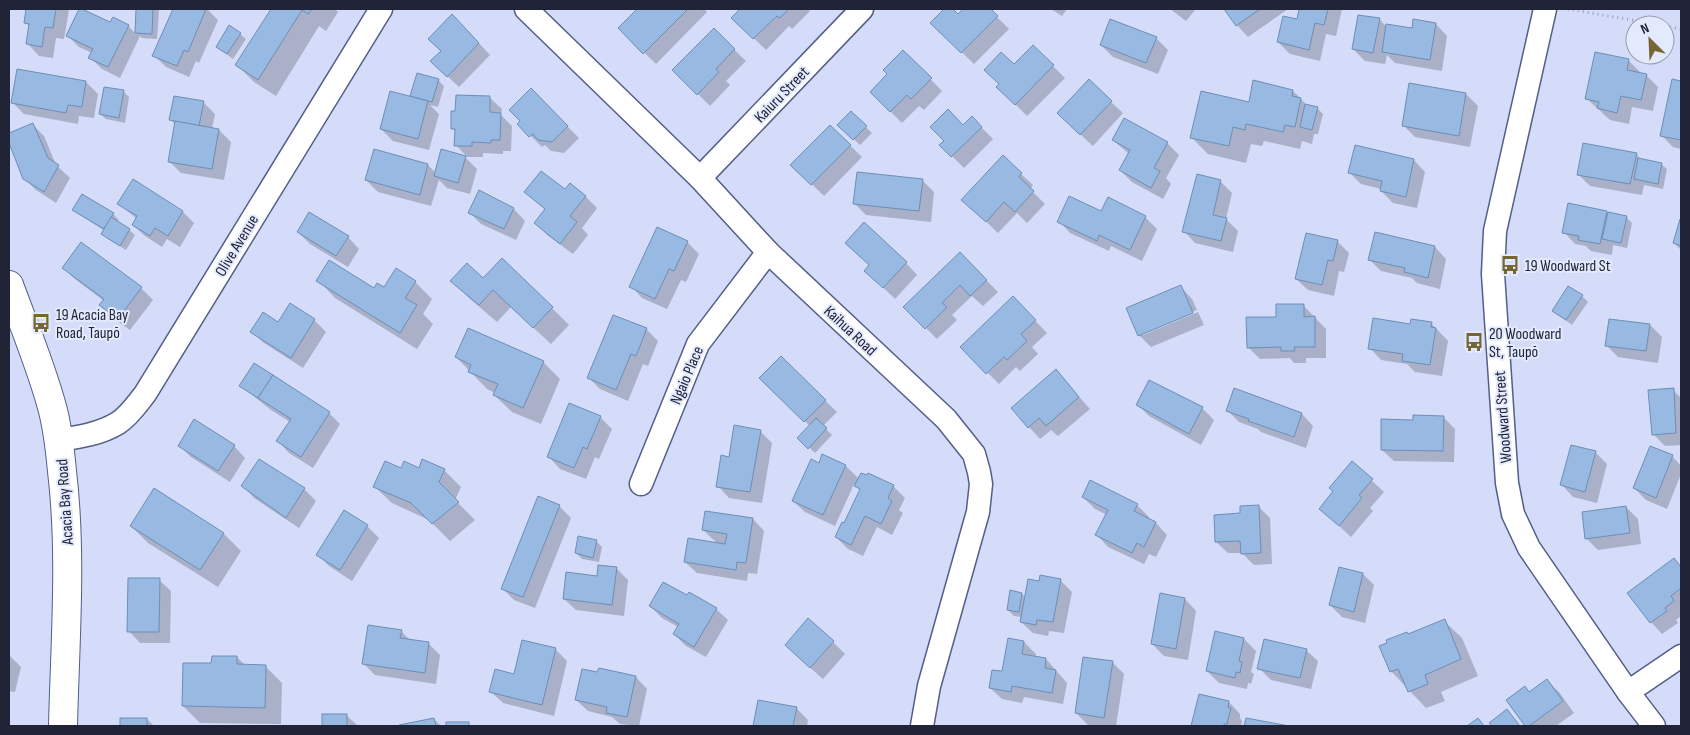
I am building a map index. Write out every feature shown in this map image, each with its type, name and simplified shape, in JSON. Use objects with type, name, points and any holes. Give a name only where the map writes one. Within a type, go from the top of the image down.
[{"type":"street","name":"Olive Avenue","points":[[59,440],[82,437],[120,422],[145,394],[381,9]]},
{"type":"street","name":"Kaihua Road","points":[[526,9],[700,178],[768,252],[946,419],[974,454],[980,472],[981,484],[978,512],[928,686],[922,726]]},
{"type":"street","name":"Kaiuru Street","points":[[700,178],[862,9]]},
{"type":"street","name":"Woodward Street","points":[[1544,9],[1495,231],[1493,274],[1507,483],[1513,514],[1529,548],[1628,692],[1654,726]]},
{"type":"street","name":"Ngaio Place","points":[[641,484],[698,344],[768,252]]},
{"type":"street","name":"Acacia Bay Road","points":[[9,285],[36,357],[52,408],[59,440],[68,551],[63,726]]},
{"type":"street","points":[[1628,692],[1681,656]]},
{"type":"path","points":[[1568,9],[1625,19]]},
{"type":"building","points":[[26,9],[56,9],[53,28],[45,27],[42,47],[26,44],[29,24],[24,23]]},
{"type":"building","points":[[79,9],[110,22],[113,17],[129,25],[108,67],[88,58],[93,49],[66,36]]},
{"type":"building","points":[[136,9],[153,9],[152,34],[135,33]]},
{"type":"building","points":[[173,9],[206,9],[188,52],[184,50],[177,66],[152,56]]},
{"type":"building","points":[[271,9],[312,9],[308,14],[302,10],[258,80],[235,65]]},
{"type":"building","points":[[637,9],[688,9],[643,54],[618,28]]},
{"type":"building","points":[[740,9],[789,9],[780,18],[777,16],[753,39],[731,18]]},
{"type":"building","points":[[944,9],[953,9],[958,14],[963,9],[991,9],[998,16],[961,53],[930,23]]},
{"type":"building","points":[[1224,9],[1260,9],[1236,26]]},
{"type":"building","points":[[1299,9],[1328,9],[1324,25],[1315,23],[1309,50],[1277,42],[1283,16],[1297,19]]},
{"type":"building","points":[[452,14],[479,43],[447,77],[430,61],[441,51],[428,39]]},
{"type":"building","points":[[1358,15],[1380,18],[1373,53],[1352,49]]},
{"type":"building","points":[[1110,19],[1157,37],[1146,63],[1100,45]]},
{"type":"building","points":[[1413,19],[1436,23],[1430,60],[1382,52],[1386,24],[1412,28]]},
{"type":"building","points":[[229,25],[241,33],[227,54],[216,47]]},
{"type":"building","points":[[714,28],[735,49],[716,69],[719,72],[697,95],[672,70]]},
{"type":"building","points":[[1033,45],[1054,65],[1015,105],[996,87],[999,84],[984,70],[1001,52],[1014,64]]},
{"type":"building","points":[[903,50],[932,78],[911,99],[907,95],[890,112],[870,92],[887,74],[883,70]]},
{"type":"building","points":[[1595,52],[1625,58],[1625,65],[1628,65],[1627,70],[1647,74],[1641,100],[1621,96],[1617,113],[1597,108],[1599,102],[1585,99]]},
{"type":"building","points":[[17,69],[86,81],[82,107],[68,105],[66,113],[11,103]]},
{"type":"building","points":[[417,73],[439,79],[432,102],[410,96]]},
{"type":"building","points":[[1089,79],[1112,101],[1080,135],[1057,113]]},
{"type":"building","points":[[1672,79],[1681,81],[1681,140],[1660,136]]},
{"type":"building","points":[[1253,80],[1293,90],[1292,96],[1301,98],[1295,127],[1285,125],[1283,132],[1246,124],[1245,130],[1233,127],[1229,146],[1190,138],[1201,91],[1249,102]]},
{"type":"building","points":[[1409,83],[1466,93],[1459,136],[1402,126]]},
{"type":"building","points":[[104,87],[124,90],[119,118],[99,114]]},
{"type":"building","points":[[531,88],[568,126],[552,142],[538,140],[533,134],[529,137],[517,124],[520,121],[509,110]]},
{"type":"building","points":[[390,91],[428,101],[418,139],[380,129]]},
{"type":"building","points":[[456,95],[490,96],[490,112],[501,113],[500,140],[491,140],[491,143],[472,142],[472,146],[454,146],[455,129],[451,129],[451,111],[455,111]]},
{"type":"building","points":[[174,96],[204,101],[199,126],[169,120]]},
{"type":"building","points":[[1305,104],[1318,107],[1312,130],[1300,127]]},
{"type":"building","points":[[948,109],[963,125],[972,116],[982,127],[951,157],[939,145],[944,141],[930,127]]},
{"type":"building","points":[[851,111],[867,126],[853,140],[837,125]]},
{"type":"building","points":[[1124,118],[1168,142],[1154,168],[1160,171],[1151,188],[1119,170],[1130,150],[1112,140]]},
{"type":"building","points":[[175,121],[219,129],[212,169],[168,162]]},
{"type":"building","points":[[33,123],[48,158],[59,165],[44,192],[23,179],[9,143],[9,133]]},
{"type":"building","points":[[830,125],[851,145],[811,185],[790,165]]},
{"type":"building","points":[[1583,143],[1637,153],[1630,184],[1577,175]]},
{"type":"building","points":[[1355,145],[1414,159],[1406,197],[1380,191],[1382,181],[1348,173]]},
{"type":"building","points":[[374,149],[428,164],[420,195],[365,180]]},
{"type":"building","points":[[441,149],[466,156],[458,183],[434,176]]},
{"type":"building","points":[[1003,155],[1022,173],[1019,177],[1034,191],[1015,212],[1004,202],[986,222],[961,200]]},
{"type":"building","points":[[1638,158],[1662,163],[1658,184],[1634,179]]},
{"type":"building","points":[[541,171],[565,189],[570,183],[586,196],[570,216],[577,222],[560,244],[534,223],[545,209],[524,192]]},
{"type":"building","points":[[857,172],[923,179],[919,211],[853,204]]},
{"type":"building","points":[[1197,174],[1221,180],[1213,215],[1227,218],[1221,241],[1182,232]]},
{"type":"building","points":[[133,179],[183,211],[168,236],[155,228],[150,236],[132,225],[137,216],[117,204]]},
{"type":"building","points":[[479,190],[514,208],[504,229],[468,213]]},
{"type":"building","points":[[82,194],[114,213],[104,229],[72,210]]},
{"type":"building","points":[[1069,196],[1101,211],[1108,197],[1146,216],[1130,250],[1099,235],[1097,241],[1057,222]]},
{"type":"building","points":[[1568,203],[1607,211],[1600,244],[1578,240],[1579,236],[1562,233]]},
{"type":"building","points":[[309,212],[349,236],[336,256],[297,232]]},
{"type":"building","points":[[1608,212],[1627,216],[1621,243],[1602,239]]},
{"type":"building","points":[[111,217],[130,229],[120,246],[101,234]]},
{"type":"building","points":[[1681,220],[1681,246],[1673,243]]},
{"type":"building","points":[[864,222],[907,262],[883,288],[864,271],[869,265],[845,243]]},
{"type":"building","points":[[657,227],[688,241],[674,271],[669,269],[655,299],[629,287]]},
{"type":"building","points":[[1375,232],[1435,246],[1428,278],[1404,272],[1405,268],[1368,260]]},
{"type":"building","points":[[1306,233],[1338,240],[1333,261],[1328,260],[1322,285],[1295,279]]},
{"type":"building","points":[[81,242],[142,287],[118,319],[99,305],[104,299],[62,268]]},
{"type":"building","points":[[960,252],[987,280],[970,296],[960,285],[942,303],[947,307],[925,329],[903,307]]},
{"type":"building","points":[[502,258],[553,307],[533,328],[493,290],[479,305],[450,281],[467,263],[483,278]]},
{"type":"building","points":[[329,260],[374,288],[377,283],[384,287],[396,268],[416,281],[405,298],[417,305],[400,333],[316,281]]},
{"type":"building","points":[[1181,285],[1193,313],[1138,336],[1126,308]]},
{"type":"building","points":[[1568,286],[1583,295],[1566,320],[1552,311]]},
{"type":"building","points":[[1013,296],[1036,320],[1021,334],[1027,341],[1007,360],[1004,357],[986,374],[960,347]]},
{"type":"building","points":[[290,303],[315,319],[291,358],[250,332],[263,312],[278,322]]},
{"type":"building","points":[[1276,304],[1304,304],[1304,317],[1315,316],[1315,347],[1294,347],[1295,351],[1281,351],[1281,347],[1247,348],[1246,317],[1276,317]]},
{"type":"building","points":[[613,315],[647,328],[636,356],[631,354],[616,390],[587,378]]},
{"type":"building","points":[[1373,318],[1410,324],[1411,319],[1432,322],[1431,327],[1436,328],[1430,365],[1402,361],[1403,354],[1368,349]]},
{"type":"building","points":[[1609,319],[1650,324],[1646,351],[1605,346]]},
{"type":"building","points":[[468,328],[544,361],[523,408],[493,395],[498,384],[468,372],[471,365],[455,357]]},
{"type":"building","points":[[781,356],[826,400],[804,422],[759,378]]},
{"type":"building","points":[[254,363],[273,375],[258,398],[239,386]]},
{"type":"building","points":[[1056,369],[1079,397],[1046,426],[1039,418],[1028,428],[1011,408]]},
{"type":"building","points":[[273,375],[330,412],[301,457],[276,441],[291,419],[258,398]]},
{"type":"building","points":[[1149,380],[1203,407],[1189,434],[1136,405]]},
{"type":"building","points":[[1234,388],[1302,413],[1294,437],[1226,411]]},
{"type":"building","points":[[1674,388],[1676,433],[1652,435],[1648,390]]},
{"type":"building","points":[[569,403],[601,416],[587,449],[583,447],[574,468],[547,457]]},
{"type":"building","points":[[1413,415],[1444,416],[1443,451],[1381,450],[1381,419],[1413,420]]},
{"type":"building","points":[[816,418],[827,428],[808,449],[797,438]]},
{"type":"building","points":[[194,419],[235,445],[218,471],[178,446]]},
{"type":"building","points":[[734,425],[761,430],[750,492],[716,487],[721,455],[729,457]]},
{"type":"building","points":[[1571,445],[1596,451],[1585,492],[1560,485]]},
{"type":"building","points":[[1650,446],[1673,455],[1656,498],[1633,488]]},
{"type":"building","points":[[822,454],[846,465],[823,515],[792,501],[811,459],[819,463]]},
{"type":"building","points":[[259,459],[305,488],[286,518],[241,486]]},
{"type":"building","points":[[422,459],[445,469],[439,482],[459,502],[432,524],[411,503],[373,487],[385,461],[401,468],[404,461],[419,468]]},
{"type":"building","points":[[1352,461],[1373,479],[1359,495],[1362,498],[1339,526],[1319,509],[1333,491],[1329,488]]},
{"type":"building","points":[[861,473],[867,475],[868,473],[894,485],[888,498],[892,501],[881,524],[865,516],[851,545],[835,537],[842,522],[844,523],[860,489],[854,486]]},
{"type":"building","points":[[1090,480],[1138,504],[1134,511],[1156,522],[1144,547],[1137,543],[1132,553],[1095,535],[1108,510],[1082,497]]},
{"type":"building","points":[[154,488],[224,533],[200,570],[130,526]]},
{"type":"building","points":[[538,496],[560,505],[523,597],[501,589]]},
{"type":"building","points":[[1259,505],[1261,553],[1241,554],[1240,541],[1215,542],[1214,515],[1240,513],[1240,506]]},
{"type":"building","points":[[1626,506],[1630,533],[1585,539],[1582,512]]},
{"type":"building","points":[[344,510],[368,525],[340,570],[316,555]]},
{"type":"building","points":[[705,511],[753,518],[746,563],[737,562],[736,570],[684,562],[688,538],[725,544],[727,534],[702,530]]},
{"type":"building","points":[[578,536],[597,540],[593,558],[575,553]]},
{"type":"building","points":[[1674,558],[1681,567],[1681,588],[1671,596],[1674,601],[1665,608],[1667,611],[1650,623],[1627,593]]},
{"type":"building","points":[[598,565],[617,567],[612,605],[563,599],[566,572],[597,576]]},
{"type":"building","points":[[1339,567],[1363,573],[1354,612],[1329,605]]},
{"type":"building","points":[[1040,575],[1061,579],[1053,622],[1037,620],[1036,625],[1020,622],[1028,579],[1039,581]]},
{"type":"building","points":[[128,578],[160,578],[159,632],[127,632]]},
{"type":"building","points":[[663,582],[687,595],[689,592],[717,608],[694,647],[673,634],[679,624],[649,606]]},
{"type":"building","points":[[1010,590],[1022,593],[1019,612],[1007,610]]},
{"type":"building","points":[[1160,593],[1185,598],[1176,649],[1151,644]]},
{"type":"building","points":[[808,618],[834,641],[810,668],[785,645]]},
{"type":"building","points":[[1445,619],[1461,659],[1425,675],[1428,684],[1408,692],[1398,669],[1390,672],[1379,646],[1387,643],[1386,640],[1407,632],[1408,634]]},
{"type":"building","points":[[368,625],[402,630],[400,638],[429,642],[425,673],[362,664]]},
{"type":"building","points":[[1215,631],[1244,638],[1239,661],[1242,662],[1240,673],[1236,672],[1235,678],[1206,671]]},
{"type":"building","points":[[1008,638],[1024,641],[1022,654],[1046,658],[1045,668],[1056,670],[1052,693],[1012,686],[1011,692],[989,688],[992,670],[1002,671]]},
{"type":"building","points":[[1264,639],[1307,649],[1300,678],[1257,669]]},
{"type":"building","points":[[522,640],[556,648],[542,705],[489,692],[495,669],[514,674]]},
{"type":"building","points":[[212,656],[237,656],[237,664],[266,665],[265,708],[182,706],[183,663],[211,663]]},
{"type":"building","points":[[1083,657],[1113,661],[1104,718],[1075,713]]},
{"type":"building","points":[[599,668],[636,676],[627,717],[606,713],[607,707],[575,700],[582,669],[597,672]]},
{"type":"building","points":[[1547,679],[1563,701],[1529,726],[1525,726],[1506,700],[1525,686],[1529,692]]},
{"type":"building","points":[[1199,694],[1229,701],[1228,707],[1231,708],[1227,724],[1224,724],[1224,726],[1191,726]]},
{"type":"building","points":[[758,700],[797,707],[793,726],[753,726]]},
{"type":"building","points":[[1507,709],[1520,726],[1492,726],[1489,723]]},
{"type":"building","points":[[322,714],[347,714],[347,726],[322,726]]},
{"type":"building","points":[[120,718],[147,718],[147,726],[120,726]]},
{"type":"building","points":[[434,718],[436,726],[399,726],[399,725]]},
{"type":"building","points":[[1246,718],[1289,726],[1244,726]]},
{"type":"building","points":[[1478,718],[1484,726],[1467,726]]},
{"type":"building","points":[[446,722],[469,722],[469,726],[446,726]]},
{"type":"place","name":"19 Woodward St","points":[[1510,265]]},
{"type":"place","name":"19 Acacia Bay Road, Taupō","points":[[41,323]]},
{"type":"place","name":"20 Woodward St, Taupō","points":[[1474,342]]}]
